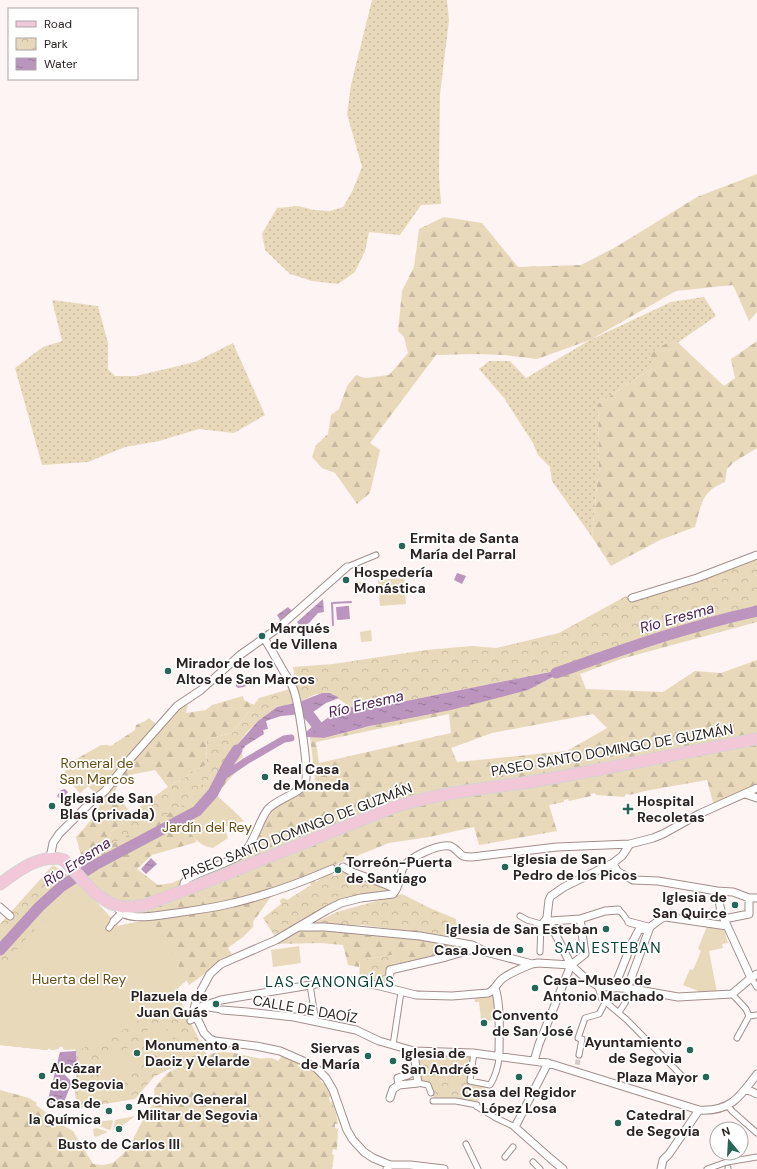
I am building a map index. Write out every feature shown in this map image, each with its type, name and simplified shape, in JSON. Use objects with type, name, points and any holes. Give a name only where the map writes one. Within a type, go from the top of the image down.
[{"type":"main road","name":"PASEO SANTO DOMINGO DE GUZMÁN","points":[[50,858],[64,860],[100,898],[118,909],[142,906],[412,801],[531,781],[757,739]]},
{"type":"main road","points":[[0,884],[25,867],[50,858]]},
{"type":"street","points":[[50,858],[54,843],[59,834],[92,801],[105,792],[131,758],[177,706],[201,690],[240,655],[278,628],[347,567],[376,555]]},
{"type":"street","points":[[632,598],[697,578],[757,555]]},
{"type":"street","points":[[184,890],[184,883],[189,878],[235,858],[246,851],[269,809],[278,801],[297,791],[306,783],[307,772],[303,737],[293,687],[264,638]]},
{"type":"street","points":[[444,1169],[410,1165],[388,1167],[364,1152],[353,1140],[347,1130],[333,1090],[326,1078],[316,1068],[280,1051],[208,1038],[193,1019],[197,1008],[195,1003],[210,974],[226,961],[276,940],[340,903],[361,898],[393,894],[396,890],[403,869],[410,859],[430,850],[442,846],[452,847],[462,855],[472,857],[557,847],[630,844],[663,834],[699,814],[757,788]]},
{"type":"street","points":[[745,794],[757,798]]},
{"type":"street","points":[[630,844],[622,856],[613,863],[564,887],[551,896],[547,907],[548,919],[571,965],[584,977],[598,986],[678,997],[732,994],[754,976]]},
{"type":"street","points":[[613,863],[617,871],[633,880],[658,881],[737,893],[749,898],[757,898]]},
{"type":"street","points":[[343,867],[396,890]]},
{"type":"street","points":[[109,928],[114,921],[118,909],[132,916],[141,916],[161,915],[232,904],[280,890],[332,869]]},
{"type":"street","points":[[717,891],[721,911]]},
{"type":"street","points":[[614,988],[637,932],[650,927],[666,917],[725,922],[749,914],[749,898]]},
{"type":"street","points":[[0,907],[10,916]]},
{"type":"street","points":[[541,924],[548,919],[580,919],[605,910],[618,910],[629,922],[650,927]]},
{"type":"street","points":[[520,916],[527,920],[541,924]]},
{"type":"street","points":[[298,927],[325,927],[420,936],[472,945],[486,952],[535,963],[571,965],[589,954],[580,919]]},
{"type":"street","points":[[725,922],[738,951],[754,976],[757,987]]},
{"type":"street","points":[[540,952],[541,924]]},
{"type":"street","points":[[619,1012],[625,1002],[628,989],[650,927]]},
{"type":"street","points":[[389,988],[390,970],[478,948]]},
{"type":"street","points":[[197,1008],[221,1000],[334,981],[347,981],[389,988],[416,995],[452,996],[488,993],[507,975],[535,963]]},
{"type":"street","points":[[534,1061],[539,1044],[571,965]]},
{"type":"street","points":[[310,985],[316,1022]]},
{"type":"street","points":[[598,986],[600,996],[647,1039],[683,1077]]},
{"type":"street","points":[[474,1053],[470,1082],[490,1085],[494,1080],[499,1056],[498,1005],[495,988]]},
{"type":"street","points":[[393,1045],[401,992]]},
{"type":"street","points":[[732,994],[746,1009],[749,1016],[738,1038]]},
{"type":"street","points":[[579,1055],[582,1039],[578,1038],[585,1018],[600,1014],[606,1001]]},
{"type":"street","points":[[197,1008],[222,1010]]},
{"type":"street","name":"CALLE DE DAOÍZ","points":[[222,1010],[288,1017],[356,1030],[379,1041],[414,1051],[474,1053],[548,1063],[700,1110]]},
{"type":"street","points":[[749,1016],[757,1015]]},
{"type":"street","points":[[414,1051],[418,1083]]},
{"type":"street","points":[[516,1127],[548,1063]]},
{"type":"street","points":[[399,1086],[398,1078],[408,1075],[416,1069]]},
{"type":"street","points":[[661,1169],[662,1160],[669,1154],[700,1110],[716,1110],[728,1106],[746,1089],[757,1074]]},
{"type":"street","points":[[390,1098],[393,1089],[399,1086],[418,1083],[428,1085],[431,1093]]},
{"type":"street","points":[[746,1089],[757,1094]]},
{"type":"street","points":[[433,1101],[456,1101],[476,1105],[496,1118],[516,1127],[522,1136],[563,1169]]},
{"type":"street","points":[[728,1106],[757,1133]]},
{"type":"street","points":[[466,1144],[478,1169]]},
{"type":"street","points":[[504,1156],[513,1147]]},
{"type":"street","points":[[707,1169],[728,1166],[757,1157]]},
{"type":"street","points":[[533,1162],[540,1169]]},
{"type":"green space","points":[[372,0],[447,0],[449,20],[440,94],[439,175],[441,204],[421,205],[400,235],[369,232],[365,251],[355,272],[338,284],[312,281],[290,274],[265,250],[262,234],[277,208],[298,206],[314,210],[330,211],[343,207],[352,192],[362,167],[347,114],[351,85]]},
{"type":"green space","points":[[757,174],[757,312],[749,321],[733,285],[676,291],[590,340],[537,359],[504,355],[436,355],[370,443],[380,450],[370,493],[357,504],[335,473],[322,468],[312,457],[316,445],[328,434],[331,415],[339,409],[347,386],[356,375],[365,378],[389,375],[408,353],[404,337],[398,331],[402,291],[414,267],[419,229],[444,217],[482,223],[518,267],[581,265],[616,247],[697,197]]},
{"type":"green space","points":[[704,297],[716,316],[677,343],[652,368],[598,404],[599,465],[592,537],[552,481],[550,467],[538,455],[533,443],[504,398],[479,369],[489,361],[510,361],[526,378],[590,340],[671,302]]},
{"type":"green space","points":[[52,300],[98,306],[108,343],[108,369],[115,376],[136,376],[195,362],[233,343],[265,415],[234,433],[199,429],[159,441],[125,447],[88,462],[42,465],[15,368],[43,347],[62,341]]},
{"type":"green space","points":[[674,339],[724,386],[735,378],[731,359],[757,341],[757,448],[734,462],[727,469],[725,482],[716,486],[706,495],[700,508],[695,527],[660,540],[611,566],[592,537],[599,465],[598,404],[652,368],[650,353]]},
{"type":"green space","points":[[757,555],[757,610],[727,617],[633,646],[570,668],[396,703],[362,708],[350,707],[330,693],[316,694],[299,702],[293,667],[333,664],[426,650],[472,646],[496,648],[559,633],[626,596],[632,598]]},
{"type":"green space","points":[[404,578],[406,604],[380,606],[378,580]]},
{"type":"green space","points":[[353,582],[361,582],[362,590],[353,591]]},
{"type":"green space","points":[[757,610],[757,622],[621,659],[580,674],[586,689],[663,692],[695,671],[721,673],[757,660],[757,792],[750,791],[714,806],[707,780],[629,795],[627,794],[625,797],[596,795],[595,793],[591,794],[591,796],[569,801],[568,799],[564,800],[564,802],[549,805],[557,831],[479,845],[474,827],[429,837],[389,843],[277,888],[253,922],[254,926],[243,937],[228,948],[232,955],[221,959],[189,985],[141,904],[113,899],[103,895],[91,882],[82,859],[76,837],[97,811],[100,805],[101,793],[98,795],[88,786],[80,793],[63,774],[73,761],[101,745],[108,745],[112,747],[115,743],[135,730],[136,725],[149,718],[159,727],[178,707],[188,704],[186,713],[206,710],[212,705],[243,696],[244,700],[254,705],[232,733],[207,739],[206,765],[168,787],[155,770],[120,777],[115,792],[132,815],[111,832],[108,846],[203,783],[204,803],[213,793],[229,762],[240,751],[243,756],[236,763],[239,768],[202,811],[180,818],[197,842],[152,855],[137,869],[158,885],[172,883],[249,849],[275,806],[316,786],[310,737],[324,738],[528,690],[570,668],[633,646],[727,617]],"holes":[[[449,714],[451,733],[319,763],[316,742]],[[593,714],[607,728],[567,751],[457,762],[451,748],[492,733]]]},
{"type":"green space","points":[[371,630],[372,641],[361,642],[360,632]]},
{"type":"green space","points":[[290,689],[293,703],[277,707],[258,721],[247,732],[238,744],[213,793],[203,804],[203,784],[192,801],[108,846],[111,832],[132,815],[135,810],[168,787],[206,765],[207,739],[232,733],[259,698]]},
{"type":"green space","name":"Romeral de San Marcos","points":[[148,726],[154,730],[98,795],[88,786],[80,793],[64,776],[81,760],[138,733]]},
{"type":"green space","name":"Jardín del Rey","points":[[216,795],[244,821],[224,827],[228,838],[213,848],[197,841],[180,818],[202,811]]},
{"type":"green space","name":"Huerta del Rey","points":[[53,865],[80,883],[118,926],[151,919],[187,980],[176,990],[204,1050],[191,1061],[169,1069],[154,1077],[135,1099],[80,1108],[75,1095],[77,1056],[75,1049],[64,1050],[62,1046],[58,1049],[51,1050],[49,1048],[47,1050],[0,1045],[0,924]]},
{"type":"green space","points":[[332,871],[333,875],[335,876],[336,871],[344,871],[388,889],[388,892],[342,899],[294,926],[274,935],[263,918],[281,904],[281,899],[284,898],[287,900],[311,885],[310,883],[314,880],[316,882]]},
{"type":"green space","name":"Huerta del Rey","points":[[80,883],[118,926],[151,919],[187,980],[176,989],[178,992],[161,1008],[96,1044],[80,1049],[78,1047],[75,1049],[64,1050],[62,1046],[58,1049],[51,1050],[49,1048],[47,1050],[0,1045],[0,969],[28,937]]},
{"type":"green space","points":[[402,894],[456,919],[458,937],[361,925],[321,926],[314,923],[337,912]]},
{"type":"green space","points":[[707,926],[724,929],[728,943],[722,944],[723,948],[709,951],[717,992],[701,992],[683,985],[690,969],[693,970],[701,951],[698,949]]},
{"type":"green space","points":[[297,929],[336,929],[426,939],[465,947],[394,964],[394,955],[360,960],[359,967],[348,965],[343,945],[321,943],[275,944]]},
{"type":"green space","points":[[299,946],[301,963],[273,967],[271,950]]},
{"type":"green space","points":[[394,955],[393,987],[359,980],[360,960]]},
{"type":"green space","points":[[495,996],[497,1020],[483,1021],[483,1019],[481,1019],[479,1002],[475,1002],[474,997]]},
{"type":"green space","points":[[177,1000],[185,1018],[182,1019],[166,1015],[150,1018],[162,1011]]},
{"type":"green space","points":[[162,1024],[169,1025],[172,1029],[160,1026],[152,1029],[142,1036],[141,1034],[155,1026]]},
{"type":"green space","points":[[165,1028],[169,1032],[146,1045],[143,1039]]},
{"type":"green space","points":[[189,1028],[199,1048],[190,1056],[184,1050],[189,1037]]},
{"type":"green space","points":[[172,1036],[173,1042],[151,1054],[148,1049]]},
{"type":"green space","points":[[177,1036],[178,1041],[172,1051],[156,1061],[155,1059],[170,1051],[174,1045],[175,1037]]},
{"type":"green space","points":[[139,1043],[147,1057],[134,1064],[126,1049]],"holes":[[[138,1048],[142,1056],[136,1059],[131,1051]]]},
{"type":"green space","points":[[118,1047],[119,1048],[102,1059],[98,1070],[96,1070],[96,1065],[100,1058]]},
{"type":"green space","points":[[100,1049],[92,1057],[88,1068],[84,1068],[82,1053]]},
{"type":"green space","points":[[204,1050],[208,1055],[227,1052],[257,1058],[271,1058],[278,1061],[282,1056],[299,1063],[298,1066],[302,1068],[303,1065],[317,1072],[323,1078],[320,1080],[323,1083],[326,1082],[331,1097],[329,1098],[330,1102],[332,1101],[338,1124],[335,1124],[335,1128],[338,1129],[337,1150],[333,1149],[332,1154],[334,1155],[332,1169],[0,1169],[0,1090],[29,1098],[37,1103],[36,1105],[73,1131],[93,1164],[103,1165],[113,1163],[128,1149],[147,1112],[155,1102],[154,1089],[167,1073],[191,1061]]},
{"type":"green space","points":[[122,1051],[125,1058],[100,1073],[100,1068],[104,1061],[110,1056]]},
{"type":"green space","points":[[180,1053],[185,1059],[161,1068],[160,1067],[174,1059]]},
{"type":"green space","points":[[418,1055],[473,1057],[468,1083],[487,1086],[477,1103],[434,1099],[430,1083],[420,1082]]},
{"type":"green space","points":[[127,1061],[132,1068],[121,1075],[110,1078],[102,1075]]},
{"type":"green space","points":[[133,1071],[134,1073],[112,1084],[102,1082],[98,1078],[100,1077],[104,1080],[113,1081]]},
{"type":"green space","points":[[94,1078],[99,1086],[104,1089],[104,1098],[83,1100],[81,1097],[83,1079]]},
{"type":"green space","points":[[138,1080],[140,1085],[133,1093],[109,1097],[108,1092],[116,1091]]},
{"type":"green space","points":[[135,1116],[119,1128],[113,1130],[115,1120]]},
{"type":"green space","points":[[112,1120],[111,1129],[109,1130],[98,1125],[97,1123],[98,1122]]},
{"type":"green space","points":[[97,1128],[108,1132],[96,1137],[94,1136],[93,1129]]},
{"type":"water","points":[[457,573],[466,576],[462,584],[454,580]]},
{"type":"water","points":[[323,599],[324,612],[318,613],[309,623],[301,627],[297,622]]},
{"type":"water","points":[[349,606],[350,619],[337,620],[336,607]]},
{"type":"water","points":[[288,607],[292,611],[280,620],[277,615]]},
{"type":"water","points":[[570,668],[528,690],[451,710],[370,726],[324,738],[307,737],[306,732],[317,722],[319,724],[336,712],[350,707],[362,708],[396,703]]},
{"type":"water","points":[[243,679],[248,682],[248,685],[238,688],[236,683]]},
{"type":"water","points":[[322,693],[330,693],[339,698],[326,703],[306,717],[302,714],[281,716],[266,721],[268,729],[263,730],[264,734],[245,746],[229,762],[238,744],[258,721],[277,707],[299,702]]},
{"type":"water","points":[[65,789],[68,792],[61,800],[57,796],[61,790]]},
{"type":"water","points":[[151,858],[157,864],[146,874],[141,869]]},
{"type":"water","points":[[76,1051],[77,1066],[64,1067],[64,1069],[60,1068],[59,1070],[63,1072],[72,1082],[62,1107],[51,1103],[48,1100],[51,1087],[53,1087],[52,1085],[55,1072],[57,1071],[56,1066],[59,1065],[57,1064],[60,1052]]},
{"type":"waterway","points":[[333,625],[332,603],[351,602]]},
{"type":"waterway","name":"Río Eresma","points":[[556,673],[680,631],[757,611]]},
{"type":"waterway","name":"Río Eresma","points":[[298,708],[305,711],[319,728],[328,729]]},
{"type":"waterway","points":[[221,778],[246,761],[284,739],[291,738]]},
{"type":"waterway","name":"Río Eresma","points":[[0,950],[39,907],[62,886],[95,865],[197,811],[213,793],[237,750]]},
{"type":"tunnel","points":[[332,869],[343,867]]},
{"type":"tunnel","points":[[576,1072],[579,1055]]},
{"type":"place","name":"Ermita de Santa María del Parral","points":[[402,546]]},
{"type":"place","name":"Hospedería Monástica","points":[[346,580]]},
{"type":"place","name":"Marqués de Villena","points":[[262,636]]},
{"type":"place","name":"Mirador de los Altos de San Marcos","points":[[168,671]]},
{"type":"place","name":"Real Casa de Moneda","points":[[265,777]]},
{"type":"place","name":"Iglesia de San Blas (privada)","points":[[52,806]]},
{"type":"place","name":"Hospital Recoletas","points":[[628,809]]},
{"type":"place","name":"Iglesia de San Pedro de los Picos","points":[[505,867]]},
{"type":"place","name":"Torreón-Puerta de Santiago","points":[[338,870]]},
{"type":"place","name":"Iglesia de San Quirce","points":[[735,905]]},
{"type":"place","name":"Iglesia de San Esteban","points":[[606,929]]},
{"type":"place","name":"Casa Joven","points":[[520,950]]},
{"type":"place","name":"Casa-Museo de Antonio Machado","points":[[535,988]]},
{"type":"place","name":"Plazuela de Juan Guás","points":[[216,1004]]},
{"type":"place","name":"Convento de San José","points":[[484,1023]]},
{"type":"place","name":"Ayuntamiento de Segovia","points":[[690,1050]]},
{"type":"place","name":"Monumento a Daoiz y Velarde","points":[[137,1053]]},
{"type":"place","name":"Siervas de María","points":[[368,1056]]},
{"type":"place","name":"Iglesia de San Andrés","points":[[393,1061]]},
{"type":"place","name":"Alcázar de Segovia","points":[[42,1076]]},
{"type":"place","name":"Casa del Regidor López Losa","points":[[519,1077]]},
{"type":"place","name":"Plaza Mayor","points":[[706,1077]]},
{"type":"place","name":"Archivo General Militar de Segovia","points":[[129,1107]]},
{"type":"place","name":"Casa de la Química","points":[[109,1111]]},
{"type":"place","name":"Catedral de Segovia","points":[[618,1123]]},
{"type":"place","name":"Busto de Carlos III","points":[[119,1129]]},
{"type":"district","name":"SAN ESTEBAN","points":[[608,948]]},
{"type":"district","name":"LAS CANONGÍAS","points":[[330,982]]}]
